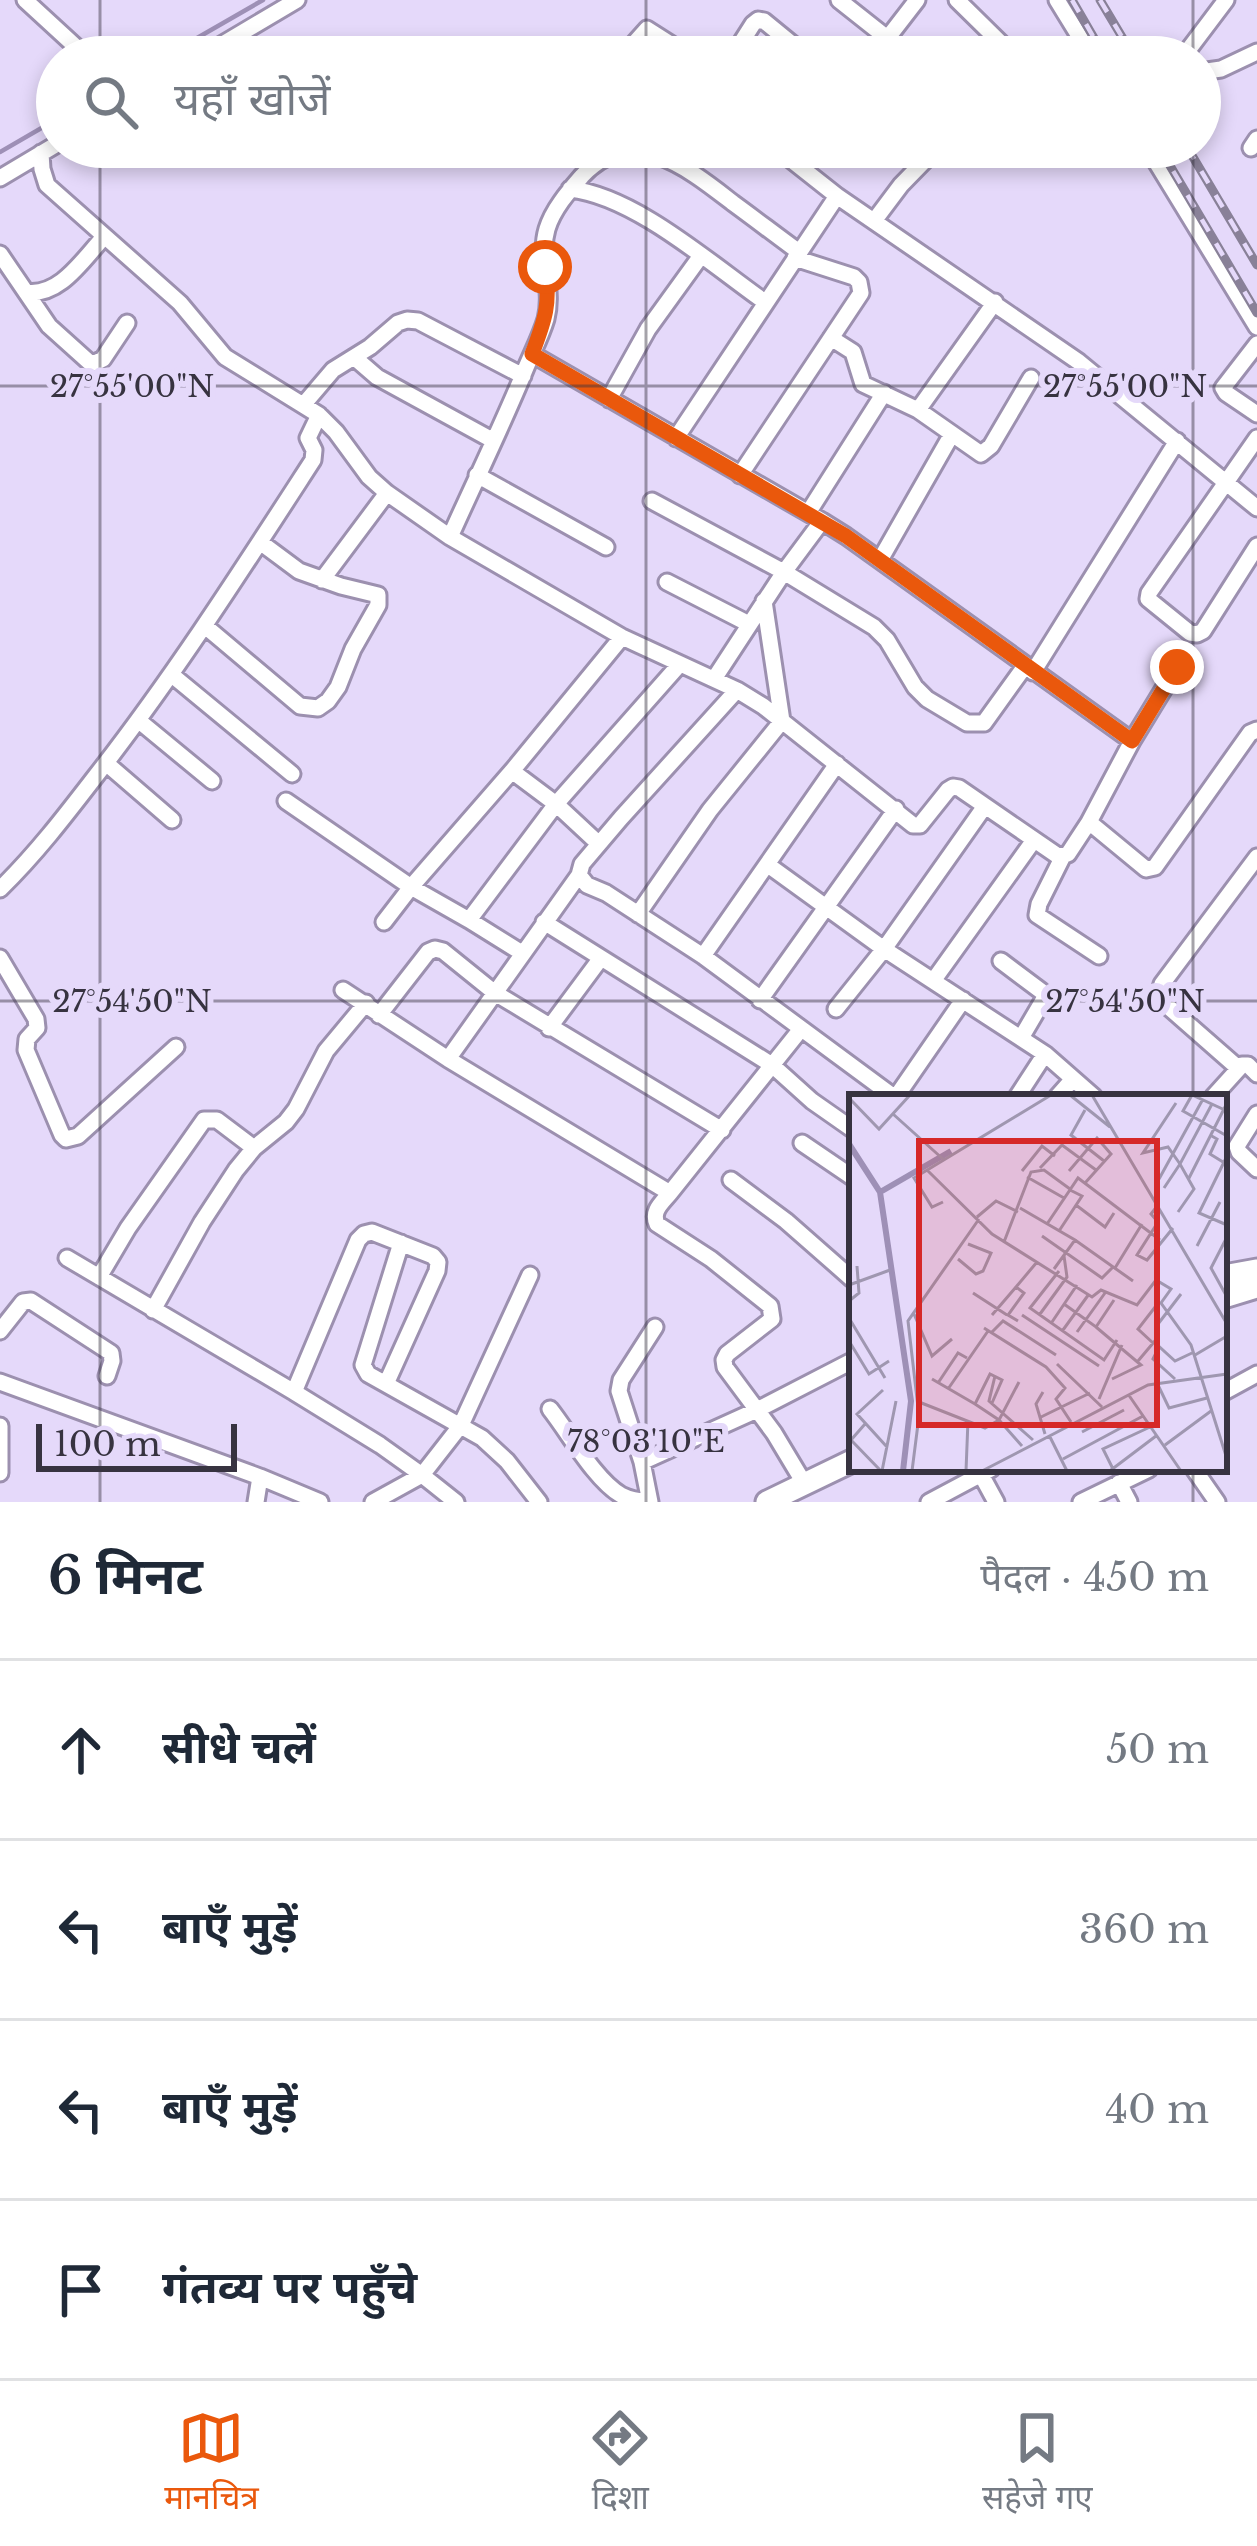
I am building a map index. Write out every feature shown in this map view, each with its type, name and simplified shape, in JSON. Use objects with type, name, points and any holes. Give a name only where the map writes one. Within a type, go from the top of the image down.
[{"type":"main road","points":[[1227,1284],[1257,1279]]},
{"type":"main road","points":[[767,1502],[849,1462]]},
{"type":"street","points":[[25,0],[64,36]]},
{"type":"street","points":[[236,36],[297,0]]},
{"type":"street","points":[[839,0],[884,36]]},
{"type":"street","points":[[890,36],[916,0]]},
{"type":"street","points":[[956,0],[993,36]]},
{"type":"street","points":[[1057,0],[1079,36]]},
{"type":"street","points":[[1199,36],[1226,0]]},
{"type":"street","points":[[747,36],[758,20],[782,36]]},
{"type":"street","points":[[1221,69],[1257,52]]},
{"type":"street","points":[[0,178],[36,156]]},
{"type":"street","points":[[42,168],[47,185],[180,303],[225,357],[319,415],[387,493],[450,537],[622,637],[737,690],[913,825],[920,825],[952,787],[959,788],[1058,856],[1068,854],[1177,667]]},
{"type":"street","points":[[450,537],[546,320],[549,295],[543,245],[548,223],[588,168]]},
{"type":"street","points":[[685,168],[797,255],[854,277],[861,293],[740,475]]},
{"type":"street","points":[[810,168],[838,196],[1079,362],[1257,508]]},
{"type":"street","points":[[874,221],[916,168]]},
{"type":"street","points":[[1160,168],[1257,327]]},
{"type":"street","points":[[570,189],[605,196],[669,234],[765,302]]},
{"type":"street","points":[[676,438],[838,196]]},
{"type":"street","points":[[26,292],[48,291],[60,283],[104,237]]},
{"type":"street","points":[[0,254],[49,326],[89,362],[103,359],[127,323]]},
{"type":"street","points":[[610,399],[648,329],[700,256]]},
{"type":"street","points":[[918,410],[995,302]]},
{"type":"street","points":[[304,404],[323,379],[407,320],[418,321],[523,376]]},
{"type":"street","points":[[831,338],[853,352],[863,384],[918,410],[981,454],[987,452],[1031,378]]},
{"type":"street","points":[[1257,344],[1223,388],[1257,414]]},
{"type":"street","points":[[532,354],[815,517],[1132,741]]},
{"type":"street","points":[[355,358],[376,377],[494,441]]},
{"type":"street","points":[[713,679],[784,572],[884,393]]},
{"type":"street","points":[[0,889],[106,763],[205,626],[314,460],[308,438],[319,415]]},
{"type":"street","points":[[880,560],[952,434]]},
{"type":"street","points":[[1257,438],[1148,599],[1197,634],[1257,546]]},
{"type":"street","points":[[652,501],[874,627],[927,699],[967,723],[984,723],[1029,669],[1177,441]]},
{"type":"street","points":[[477,475],[606,548]]},
{"type":"street","points":[[322,580],[387,493]]},
{"type":"street","points":[[205,626],[300,706],[318,708],[338,687],[379,600],[373,592],[299,571],[260,542]]},
{"type":"street","points":[[667,582],[749,624]]},
{"type":"street","points":[[638,914],[723,791],[782,722],[764,601]]},
{"type":"street","points":[[384,922],[622,637]]},
{"type":"street","points":[[469,920],[556,804],[679,665]]},
{"type":"street","points":[[172,675],[292,774]]},
{"type":"street","points":[[448,1060],[579,875],[582,864],[737,690]]},
{"type":"street","points":[[139,720],[212,781]]},
{"type":"street","points":[[1088,822],[1146,868],[1155,867],[1250,733],[1257,730]]},
{"type":"street","points":[[106,763],[172,820]]},
{"type":"street","points":[[703,956],[837,764]]},
{"type":"street","points":[[512,771],[599,844]]},
{"type":"street","points":[[286,801],[411,887],[523,953]]},
{"type":"street","points":[[836,1009],[985,806]]},
{"type":"street","points":[[760,1000],[896,809]]},
{"type":"street","points":[[933,981],[1034,840]]},
{"type":"street","points":[[1063,856],[1037,915],[1099,956]]},
{"type":"street","points":[[1237,1067],[1164,1004],[1159,994],[1257,856]]},
{"type":"street","points":[[768,865],[884,949],[1045,1054],[1090,1094]]},
{"type":"street","points":[[579,875],[586,885],[703,956],[891,1094]]},
{"type":"street","points":[[544,922],[772,1065],[849,1127]]},
{"type":"street","points":[[153,1310],[202,1222],[254,1148],[296,1109],[326,1051],[428,952],[442,951],[549,1028],[722,1130]]},
{"type":"street","points":[[0,958],[36,1019],[37,1028],[27,1039],[26,1050],[66,1139],[78,1136],[176,1047]]},
{"type":"street","points":[[549,1028],[602,958]]},
{"type":"street","points":[[1000,961],[1045,997],[1021,1038]]},
{"type":"street","points":[[344,990],[448,1060],[670,1193]]},
{"type":"street","points":[[897,1094],[963,1000]]},
{"type":"street","points":[[802,1029],[654,1218],[770,1306],[773,1312],[768,1324],[727,1354],[725,1367],[804,1484]]},
{"type":"street","points":[[1019,1094],[1045,1054]]},
{"type":"street","points":[[1215,1094],[1237,1067],[1249,1065],[1257,1074]]},
{"type":"street","points":[[1060,1094],[1073,1079]]},
{"type":"street","points":[[1257,1114],[1237,1146],[1257,1169]]},
{"type":"street","points":[[99,1277],[204,1120],[217,1120],[254,1148]]},
{"type":"street","points":[[802,1143],[849,1175]]},
{"type":"street","points":[[731,1180],[849,1276]]},
{"type":"street","points":[[294,1392],[358,1240],[372,1232],[438,1262],[386,1384]]},
{"type":"street","points":[[401,1243],[363,1365],[368,1374],[482,1438],[539,1502]]},
{"type":"street","points":[[67,1258],[380,1444],[456,1502]]},
{"type":"street","points":[[1227,1272],[1257,1267]]},
{"type":"street","points":[[374,1502],[422,1474],[461,1425],[530,1275]]},
{"type":"street","points":[[1227,1299],[1257,1290]]},
{"type":"street","points":[[0,1330],[22,1302],[31,1301],[111,1353],[106,1376]]},
{"type":"street","points":[[550,1409],[616,1493],[650,1502],[619,1390],[655,1327]]},
{"type":"street","points":[[642,1462],[849,1363]]},
{"type":"street","points":[[1227,1390],[1257,1374]]},
{"type":"street","points":[[0,1382],[320,1502]]},
{"type":"street","points":[[0,1426],[0,1473]]},
{"type":"street","points":[[928,1502],[981,1472]]},
{"type":"street","points":[[983,1472],[996,1502]]},
{"type":"street","points":[[1081,1502],[1143,1472]]},
{"type":"street","points":[[1196,1472],[1217,1502]]},
{"type":"street","points":[[256,1502],[260,1477]]},
{"type":"street","points":[[1119,1483],[1130,1502]]},
{"type":"waterway","points":[[200,36],[263,0]]},
{"type":"waterway","points":[[0,152],[36,131]]},
{"type":"railway","points":[[1072,0],[1093,36]]},
{"type":"railway","points":[[1100,0],[1121,36]]},
{"type":"railway","points":[[1171,168],[1257,313]]},
{"type":"railway","points":[[1199,168],[1257,265]]},
{"type":"route","points":[[545,267],[546,320],[532,354],[846,536],[1132,741],[1177,667]]}]
